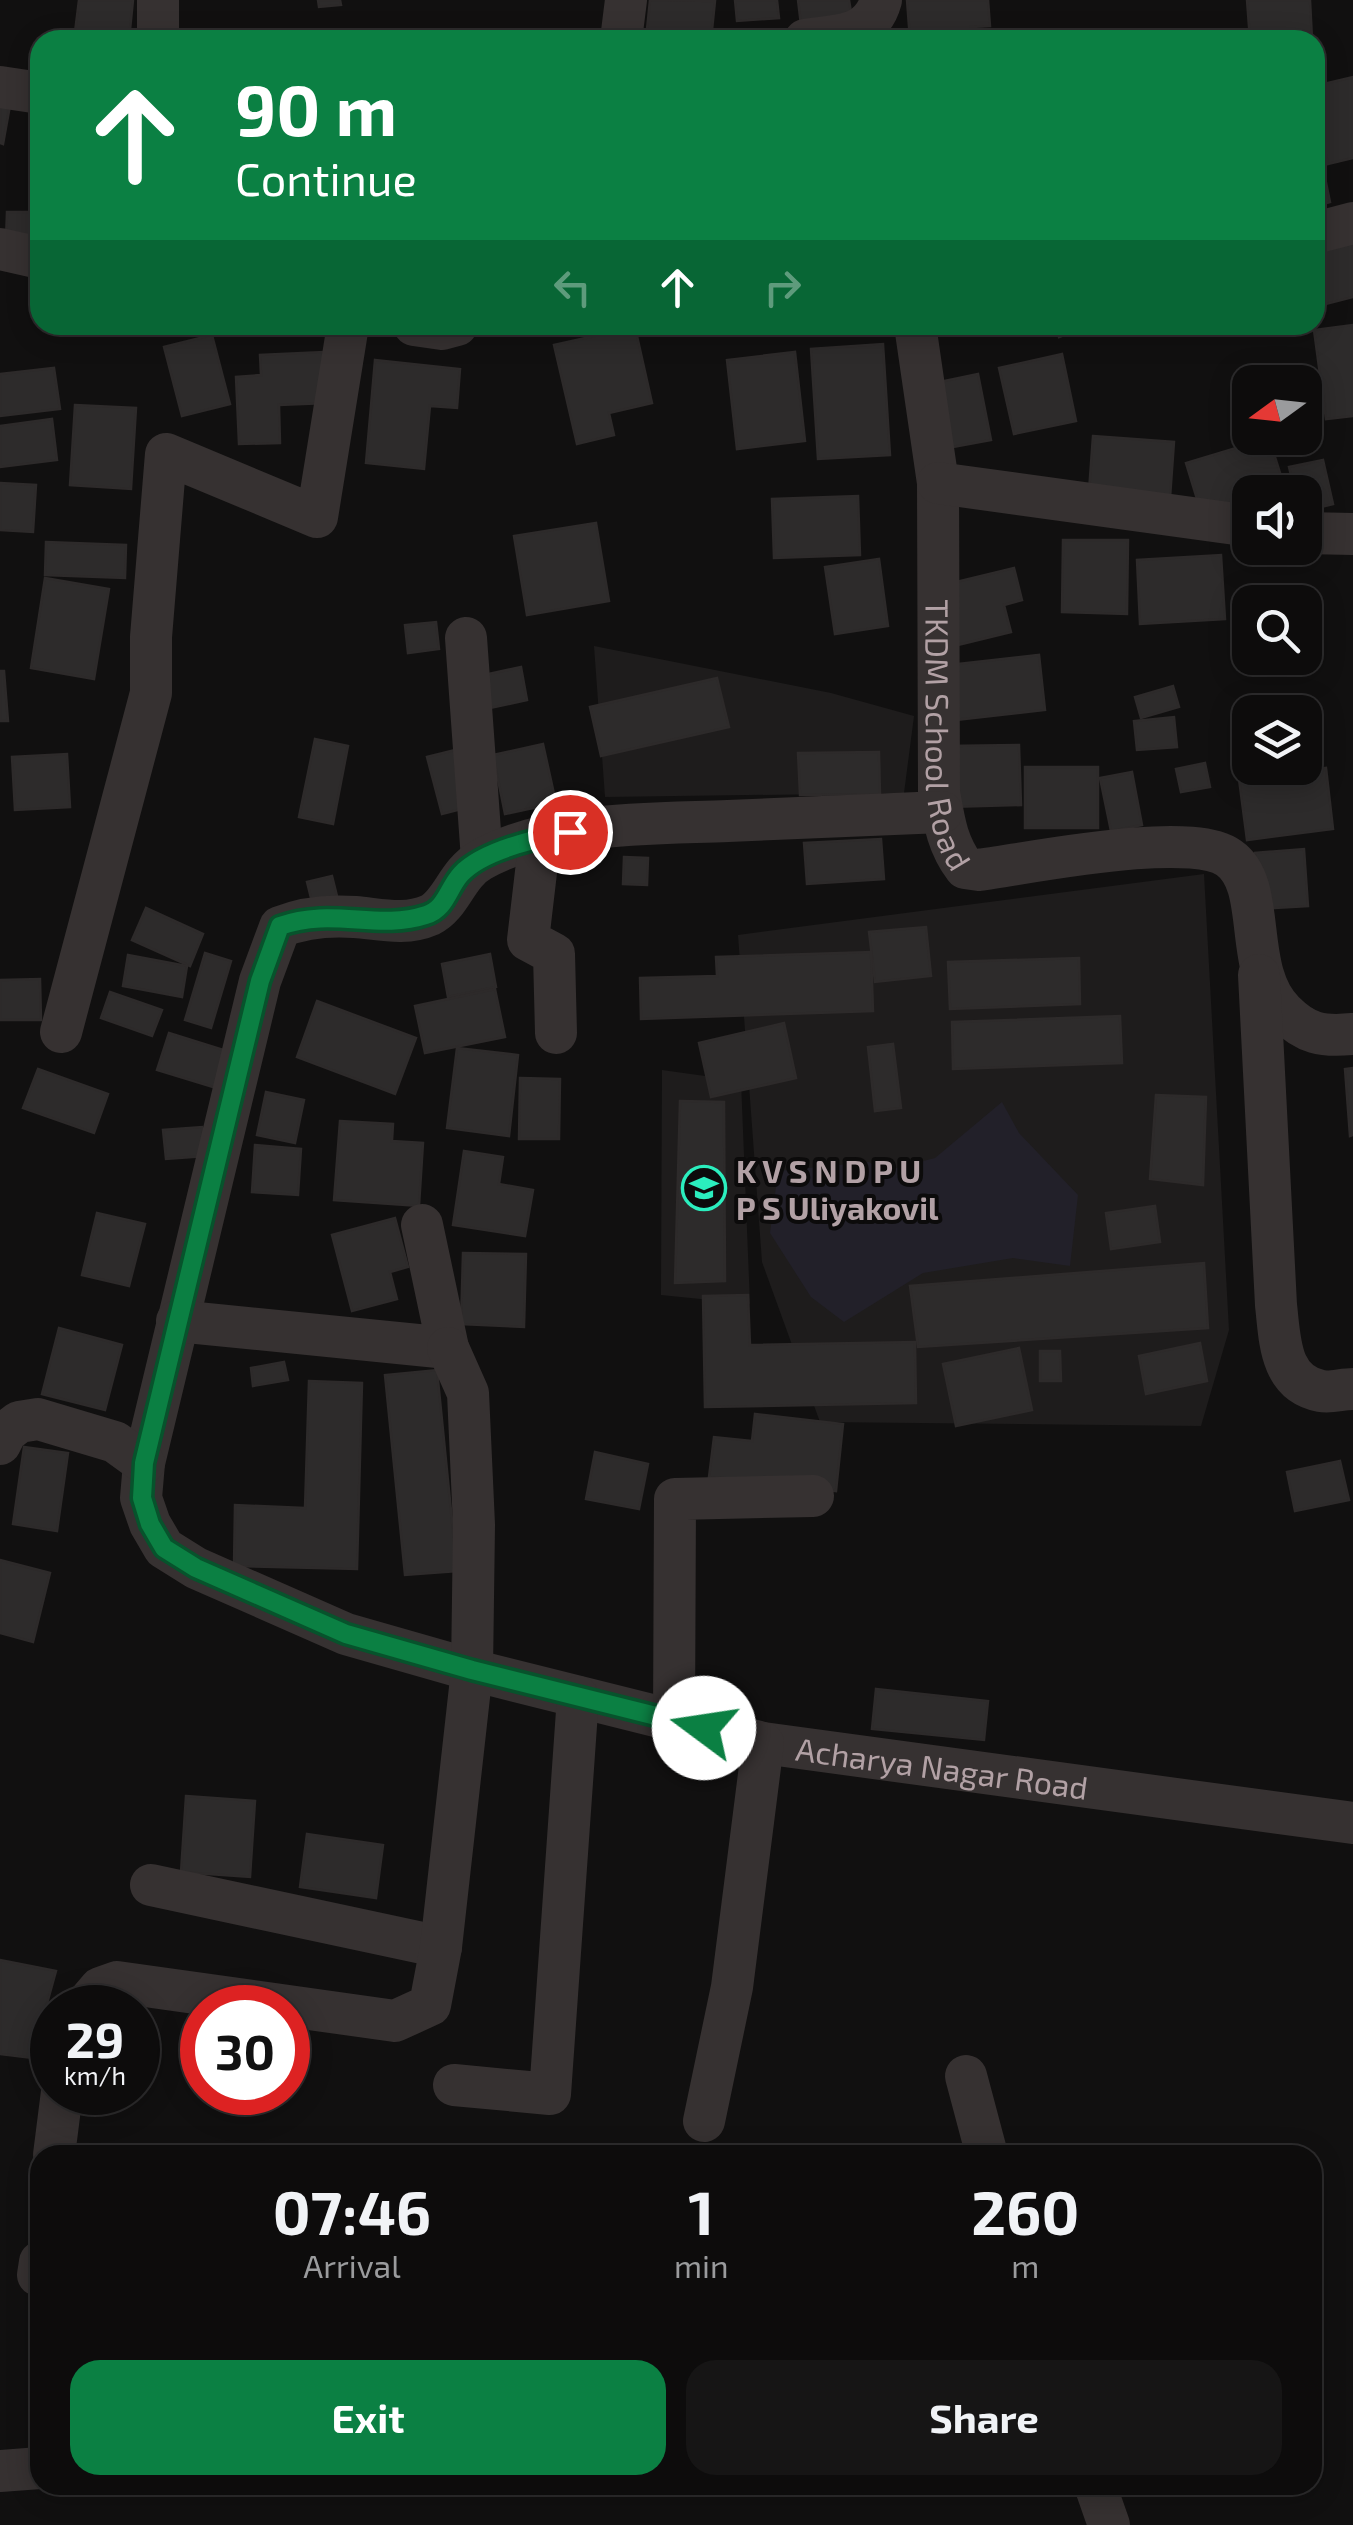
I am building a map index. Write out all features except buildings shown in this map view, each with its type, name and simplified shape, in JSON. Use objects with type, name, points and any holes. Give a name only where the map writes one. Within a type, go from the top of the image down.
[{"type":"street","points":[[158,0],[158,30]]},
{"type":"street","points":[[622,30],[626,0]]},
{"type":"street","points":[[858,30],[876,16],[881,0]]},
{"type":"street","points":[[0,86],[30,91]]},
{"type":"street","points":[[1325,230],[1353,223]]},
{"type":"street","points":[[0,249],[30,256]]},
{"type":"street","points":[[61,1032],[151,693],[151,637],[166,454],[317,517],[346,335]]},
{"type":"street","name":"TKDM School Road","points":[[917,335],[938,483],[939,792],[954,852],[965,868],[980,870],[1153,847],[1188,846],[1228,856],[1244,872],[1259,969],[1271,1000],[1302,1030],[1353,1034]]},
{"type":"street","points":[[938,483],[1232,524]]},
{"type":"street","points":[[1322,533],[1353,534]]},
{"type":"street","points":[[466,638],[482,859],[540,838],[599,826],[942,812]]},
{"type":"street","points":[[540,838],[528,940],[554,954],[556,1033]]},
{"type":"street","name":"Acharya Nagar Road","points":[[482,859],[460,875],[445,901],[431,914],[392,923],[353,917],[305,917],[280,926],[260,981],[144,1463],[142,1498],[150,1524],[164,1548],[196,1568],[346,1634],[763,1743],[1353,1823]]},
{"type":"street","points":[[1259,969],[1282,1356],[1300,1384],[1324,1392],[1353,1389]]},
{"type":"street","points":[[160,1988],[394,2021],[430,2006],[441,1947],[472,1670],[474,1525],[468,1393],[448,1348],[422,1225]]},
{"type":"street","points":[[176,1321],[448,1348]]},
{"type":"street","points":[[2,1435],[19,1422],[38,1419],[115,1442],[144,1463]]},
{"type":"street","points":[[674,1721],[675,1500],[813,1496]]},
{"type":"street","points":[[454,2084],[550,2094],[578,1696]]},
{"type":"street","points":[[704,2121],[732,1986],[763,1743]]},
{"type":"street","points":[[151,1885],[441,1947]]},
{"type":"street","points":[[108,1985],[138,1985]]},
{"type":"street","points":[[966,2076],[984,2145]]},
{"type":"street","points":[[55,2145],[59,2115]]},
{"type":"street","points":[[0,2471],[30,2469]]},
{"type":"street","points":[[1099,2495],[1108,2525]]},
{"type":"shaded area","points":[[594,646],[831,693],[914,716],[904,793],[605,797]]},
{"type":"shaded area","points":[[1204,874],[1229,1330],[1201,1426],[820,1422],[762,1262],[738,935]]},
{"type":"shaded area","name":"K V S N D P U P S Uliyakovil","points":[[662,1070],[741,1081],[750,1304],[661,1295]]},
{"type":"shaded area","points":[[1002,1102],[1019,1133],[1078,1195],[1070,1266],[1013,1258],[923,1273],[844,1322],[811,1297],[770,1233],[778,1171],[869,1162],[884,1171],[935,1158]]},
{"type":"place","name":"K V S N D P U P S Uliyakovil","points":[[704,1188]]},
{"type":"route","points":[[570,832],[540,838],[482,859],[460,875],[445,901],[431,914],[392,923],[353,917],[305,917],[280,926],[260,981],[163,1376],[144,1463],[142,1498],[150,1524],[164,1548],[196,1568],[346,1634],[704,1728]]}]
